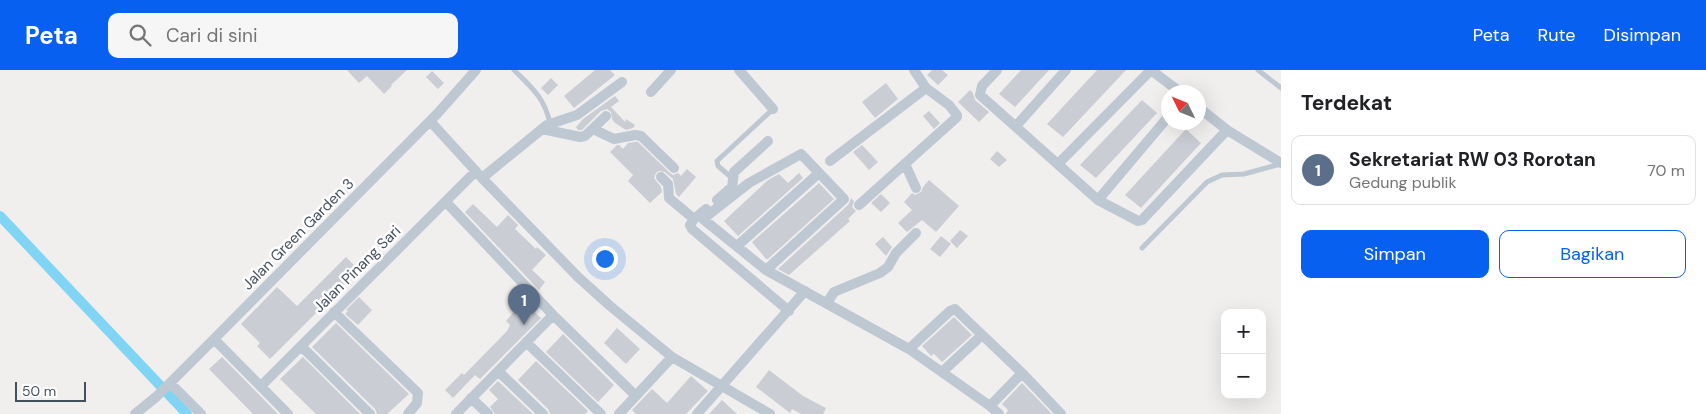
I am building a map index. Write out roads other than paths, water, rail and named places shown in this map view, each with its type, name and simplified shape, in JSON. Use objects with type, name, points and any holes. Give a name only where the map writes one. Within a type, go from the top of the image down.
[{"type":"street","name":"Jalan Green Garden 3","points":[[135,414],[156,397],[214,339],[430,121],[476,70]]},
{"type":"street","points":[[651,92],[671,70]]},
{"type":"street","points":[[740,70],[775,108]]},
{"type":"street","points":[[859,205],[957,118],[957,115],[949,105],[926,88],[914,70]]},
{"type":"street","points":[[997,70],[982,86],[980,95],[1098,200],[1138,221],[1142,220],[1227,130]]},
{"type":"street","points":[[1016,126],[1066,70]]},
{"type":"street","points":[[1058,164],[1151,70],[1171,85]]},
{"type":"street","points":[[546,126],[577,115],[622,82]]},
{"type":"street","points":[[830,161],[926,88]]},
{"type":"street","points":[[1206,113],[1227,130],[1281,164]]},
{"type":"street","points":[[546,126],[580,137],[585,136],[606,116]]},
{"type":"street","points":[[430,121],[477,174],[578,277],[672,357],[769,414]]},
{"type":"street","name":"Jalan Pinang Sari","points":[[260,386],[446,202],[477,174],[546,126]]},
{"type":"street","points":[[1098,200],[1161,126]]},
{"type":"street","points":[[593,129],[614,139],[635,135],[641,136],[674,168]]},
{"type":"street","points":[[768,141],[734,172],[732,187],[694,219],[690,225],[692,229],[789,311]]},
{"type":"street","points":[[766,270],[844,199],[800,154],[749,183],[703,219],[766,270],[909,349],[999,414]]},
{"type":"street","points":[[905,164],[916,188]]},
{"type":"street","points":[[737,246],[819,173]]},
{"type":"street","points":[[661,177],[668,184],[669,198],[694,219]]},
{"type":"street","points":[[446,202],[553,315],[636,396]]},
{"type":"street","points":[[826,303],[834,292],[880,273],[888,267],[896,253],[916,233]]},
{"type":"street","points":[[697,414],[805,291]]},
{"type":"street","points":[[909,349],[952,309],[956,310],[1022,373],[1061,414]]},
{"type":"street","points":[[334,312],[418,393],[417,403],[408,414]]},
{"type":"street","points":[[456,414],[553,315]]},
{"type":"street","points":[[942,372],[982,334]]},
{"type":"street","points":[[214,339],[288,414]]},
{"type":"street","points":[[526,342],[601,414]]},
{"type":"street","points":[[301,346],[370,414]]},
{"type":"street","points":[[619,414],[672,357]]},
{"type":"street","points":[[498,371],[543,414]]},
{"type":"street","points":[[990,406],[1022,373]]},
{"type":"street","points":[[169,384],[201,414]]},
{"type":"street","points":[[472,398],[488,414]]},
{"type":"lane","points":[[514,70],[546,106],[546,126]]},
{"type":"lane","points":[[1258,70],[1281,88]]},
{"type":"lane","points":[[732,178],[718,166],[717,162],[775,108]]},
{"type":"lane","points":[[1142,248],[1208,182],[1222,175],[1244,174],[1281,164]]},
{"type":"waterway","points":[[0,216],[187,414]]},
{"type":"place","name":"Sekretariat RW 03 Rorotan","points":[[524,325]]}]
